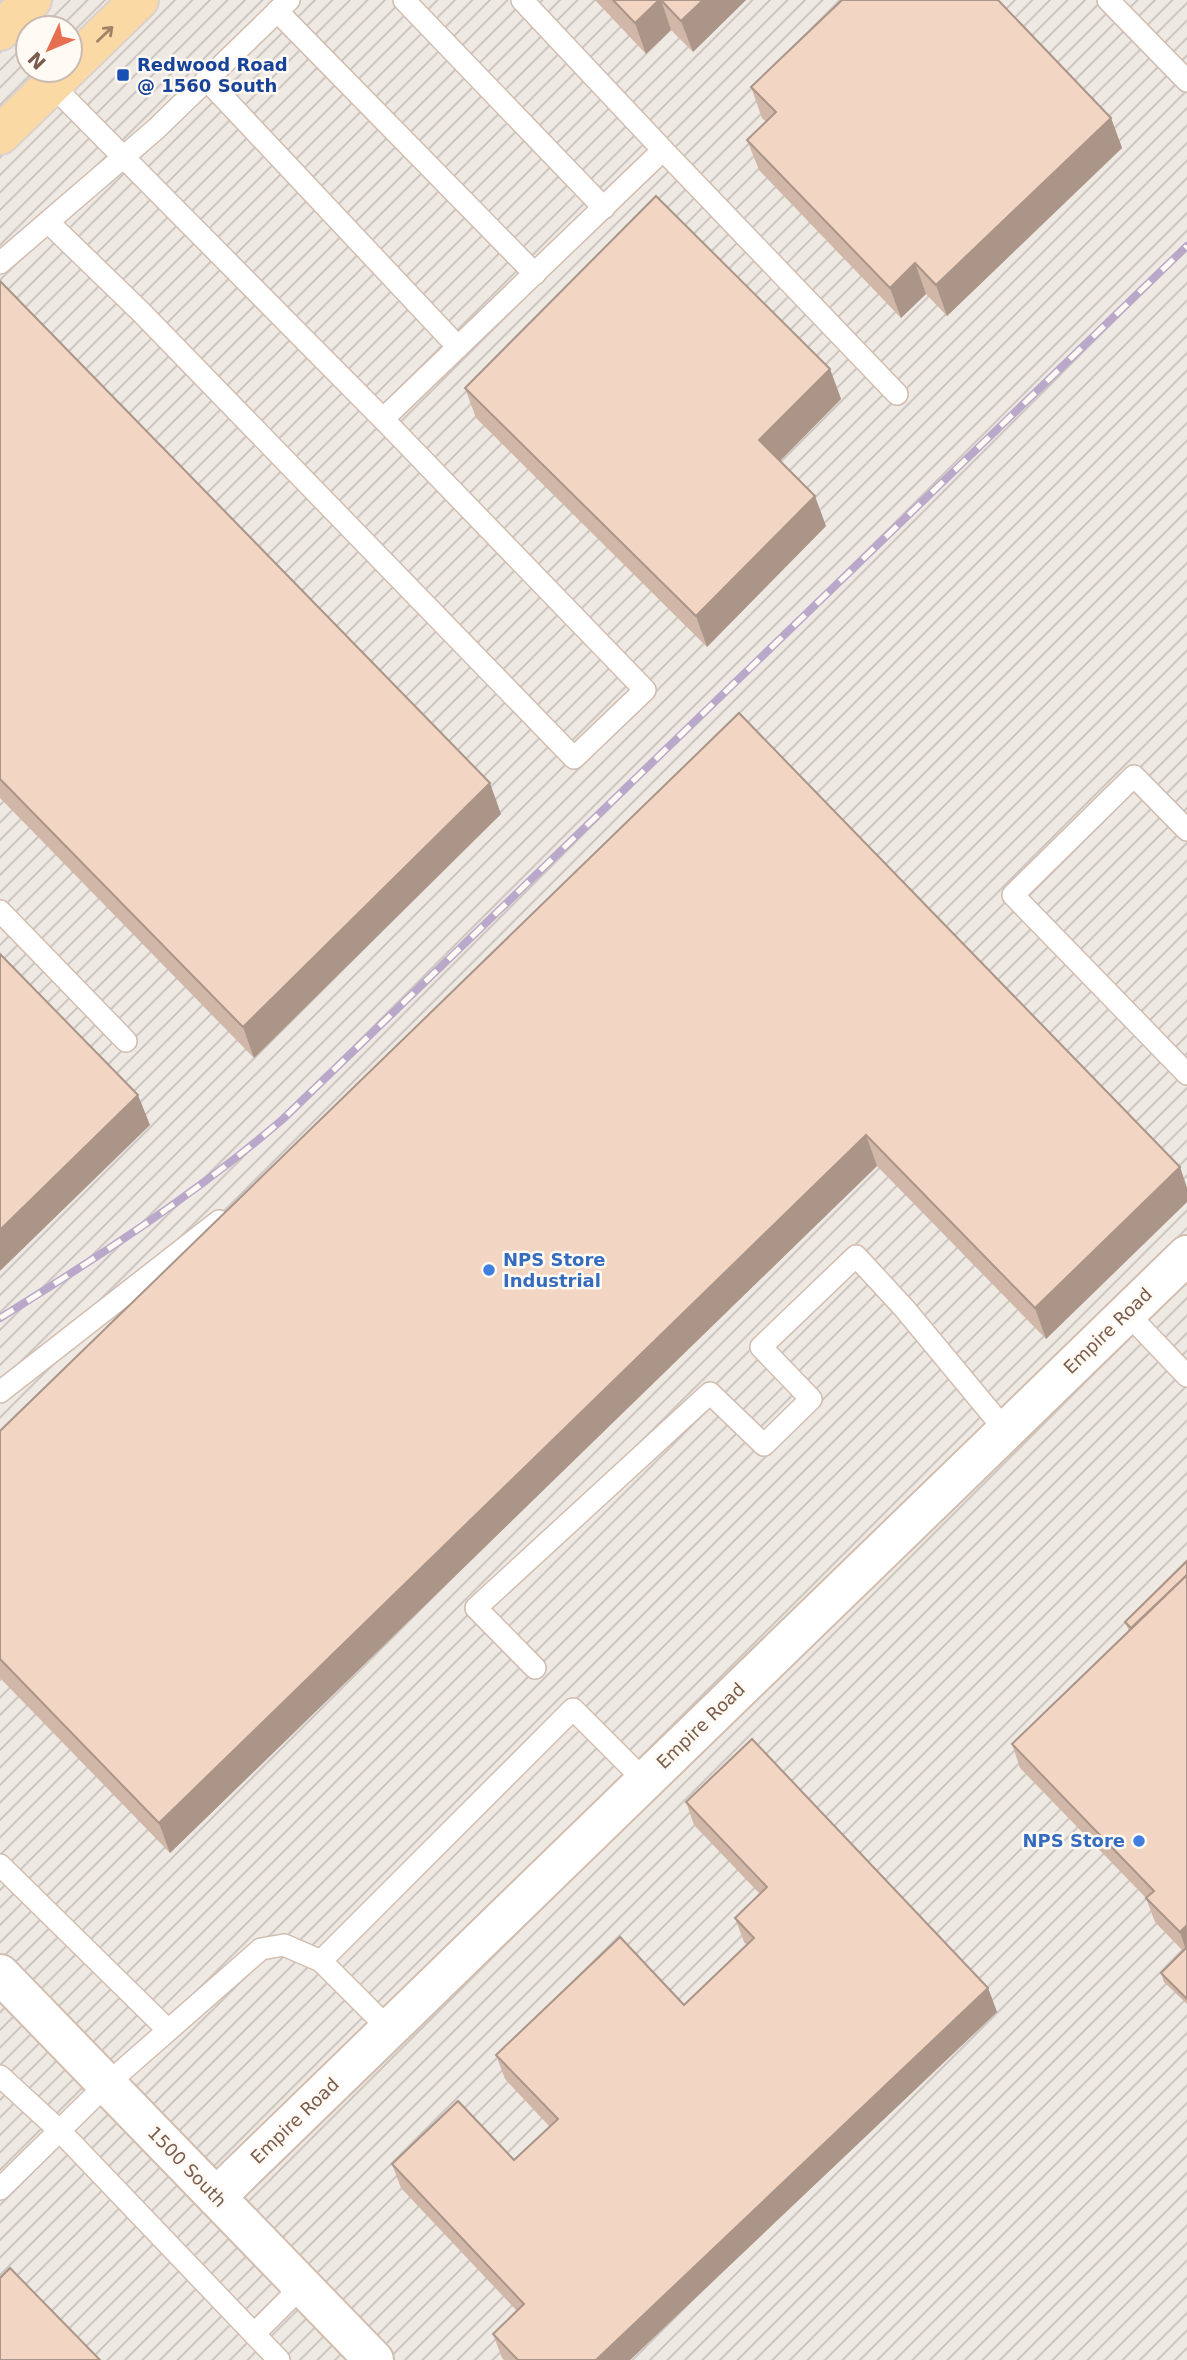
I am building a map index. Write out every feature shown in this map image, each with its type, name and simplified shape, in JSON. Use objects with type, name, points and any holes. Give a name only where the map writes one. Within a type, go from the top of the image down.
[{"type":"main road","points":[[0,31],[32,0]]},
{"type":"main road","points":[[84,54],[139,0]]},
{"type":"main road","points":[[0,135],[53,84]]},
{"type":"street","name":"Empire Road","points":[[216,2197],[1187,1255]]},
{"type":"street","name":"1500 South","points":[[0,1974],[374,2360]]},
{"type":"lane","points":[[404,0],[604,208]]},
{"type":"lane","points":[[522,0],[897,394]]},
{"type":"lane","points":[[1108,0],[1187,81]]},
{"type":"lane","points":[[0,263],[124,156],[283,6],[535,274]]},
{"type":"lane","points":[[207,80],[458,347]]},
{"type":"lane","points":[[48,222],[150,322],[574,758],[645,691],[124,156],[70,84]]},
{"type":"lane","points":[[383,419],[663,150]]},
{"type":"lane","points":[[1187,830],[1134,776],[1013,895],[1187,1074]]},
{"type":"lane","points":[[0,911],[126,1041]]},
{"type":"lane","points":[[0,1392],[211,1229],[231,1210]]},
{"type":"lane","points":[[535,1668],[476,1608],[710,1392],[764,1445],[811,1399],[761,1347],[856,1256],[904,1308],[1006,1431]]},
{"type":"lane","points":[[1127,1313],[1187,1376]]},
{"type":"lane","points":[[321,1961],[573,1709],[645,1781]]},
{"type":"lane","points":[[0,1865],[168,2030]]},
{"type":"lane","points":[[0,2189],[107,2084],[261,1949],[284,1945],[321,1961],[389,2029]]},
{"type":"lane","points":[[0,2076],[60,2131],[279,2360]]},
{"type":"lane","points":[[254,2334],[302,2286]]},
{"type":"shaded area","points":[[0,0],[1187,0],[1187,2360],[0,2360]]},
{"type":"building","points":[[613,0],[659,0],[635,23]]},
{"type":"building","points":[[661,0],[703,0],[681,21]]},
{"type":"building","points":[[842,0],[998,0],[1111,118],[936,285],[915,263],[890,288],[747,140],[776,112],[751,87]]},
{"type":"building","points":[[656,196],[830,369],[759,440],[815,496],[696,616],[465,388]]},
{"type":"building","points":[[0,281],[490,783],[243,1027],[0,779]]},
{"type":"building","name":"NPS Store Industrial","points":[[739,713],[1180,1167],[1035,1308],[866,1135],[159,1823],[0,1659],[0,1431]]},
{"type":"building","points":[[0,954],[138,1095],[0,1230]]},
{"type":"building","points":[[1187,1561],[1187,1575],[1131,1628],[1125,1622]]},
{"type":"building","name":"NPS Store","points":[[1187,1575],[1187,1925],[1180,1932],[1146,1898],[1154,1891],[1012,1744]]},
{"type":"building","points":[[752,1739],[988,1988],[596,2360],[518,2360],[493,2334],[524,2304],[392,2164],[458,2101],[514,2160],[558,2119],[496,2055],[620,1937],[684,2005],[754,1938],[735,1918],[767,1887],[686,1802]]},
{"type":"building","points":[[1187,1947],[1187,1999],[1161,1973]]},
{"type":"building","points":[[10,2268],[100,2360],[0,2360],[0,2278]]},
{"type":"railway","points":[[0,1318],[181,1199],[283,1119],[1187,246]]},
{"type":"place","name":"Redwood Road @ 1560 South","points":[[123,75]]},
{"type":"place","name":"NPS Store Industrial","points":[[489,1270]]},
{"type":"place","name":"NPS Store","points":[[1139,1841]]}]
